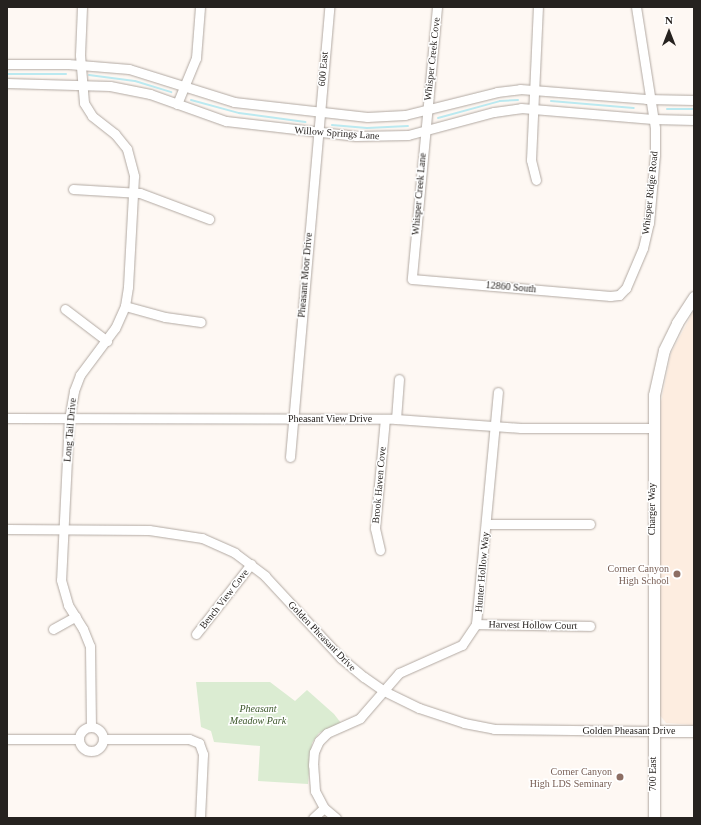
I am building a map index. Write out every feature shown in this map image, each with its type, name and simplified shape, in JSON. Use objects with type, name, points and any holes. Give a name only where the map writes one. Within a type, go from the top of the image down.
[{"type":"street","name":"Long Tail Drive","points":[[82,7],[80,65],[81,84],[88,110],[115,134],[127,149],[133,167],[128,282],[125,306],[107,341],[80,375],[74,392],[69,418],[62,588],[68,605],[76,616],[90,646],[91,726]]},
{"type":"street","points":[[177,104],[196,58],[200,7]]},
{"type":"street","name":"600 East","points":[[317,131],[329,7]]},
{"type":"street","name":"Whisper Creek Cove","points":[[427,110],[437,7]]},
{"type":"street","points":[[536,180],[531,160],[536,110],[538,7]]},
{"type":"street","name":"Whisper Ridge Road","points":[[610,296],[619,295],[626,288],[646,240],[655,154],[653,119],[636,7]]},
{"type":"street","name":"Willow Springs Lane","points":[[7,64],[80,65],[144,72],[234,102],[378,117],[427,110],[497,92],[536,90],[650,99],[694,100]]},
{"type":"street","name":"Willow Springs Lane","points":[[7,84],[81,84],[139,91],[226,121],[375,137],[425,131],[499,111],[536,110],[653,119],[694,120]]},
{"type":"street","name":"Whisper Creek Lane","points":[[412,278],[427,110]]},
{"type":"street","name":"Pheasant Moor Drive","points":[[290,457],[317,131]]},
{"type":"street","points":[[72,189],[133,192],[153,197],[209,219]]},
{"type":"street","name":"12860 South","points":[[412,278],[610,296]]},
{"type":"street","name":"Charger Way","points":[[653,731],[654,395],[661,360],[672,332],[694,297]]},
{"type":"street","points":[[125,306],[165,317],[201,322]]},
{"type":"street","points":[[65,309],[107,341]]},
{"type":"street","points":[[396,419],[399,379]]},
{"type":"street","name":"Hunter Hollow Way","points":[[324,808],[314,783],[316,746],[327,733],[360,718],[399,673],[462,645],[476,624],[496,427],[498,392]]},
{"type":"street","name":"Pheasant View Drive","points":[[7,418],[396,419],[496,427],[653,428]]},
{"type":"street","name":"Brook Haven Cove","points":[[380,550],[375,528],[385,419]]},
{"type":"street","points":[[486,524],[590,524]]},
{"type":"street","name":"Golden Pheasant Drive","points":[[7,529],[149,530],[185,533],[218,543],[251,564],[341,658],[384,691],[441,716],[494,729],[694,731]]},
{"type":"street","name":"Bench View Cove","points":[[196,634],[251,564]]},
{"type":"street","points":[[53,629],[76,616]]},
{"type":"street","name":"Harvest Hollow Court","points":[[476,624],[590,626]]},
{"type":"street","points":[[91,726],[100,730],[103,739],[98,748],[89,751],[80,745],[78,739],[82,730],[91,726]]},
{"type":"street","name":"700 East","points":[[653,731],[654,818]]},
{"type":"street","points":[[7,739],[78,739]]},
{"type":"street","points":[[103,739],[188,739],[199,743],[203,754],[200,818]]},
{"type":"street","points":[[313,818],[324,808],[336,818]]},
{"type":"shaded area","name":"Corner Canyon High School","points":[[694,310],[694,725],[666,723],[659,714],[661,402],[671,353]]},
{"type":"green space","name":"Pheasant Meadow Park","points":[[196,682],[270,682],[295,701],[307,690],[334,714],[341,723],[319,733],[312,743],[308,784],[258,781],[260,746],[214,742],[211,731],[201,727]]},
{"type":"waterway","points":[[7,74],[66,74]]},
{"type":"waterway","points":[[89,75],[135,81],[171,92]]},
{"type":"waterway","points":[[191,100],[239,113],[305,122]]},
{"type":"waterway","points":[[438,118],[500,101],[518,100]]},
{"type":"waterway","points":[[551,101],[634,108]]},
{"type":"waterway","points":[[667,109],[694,109]]},
{"type":"waterway","points":[[332,125],[367,128],[408,126]]},
{"type":"place","name":"Corner Canyon High School","points":[[677,574]]},
{"type":"place","name":"Corner Canyon High LDS Seminary","points":[[620,777]]}]
